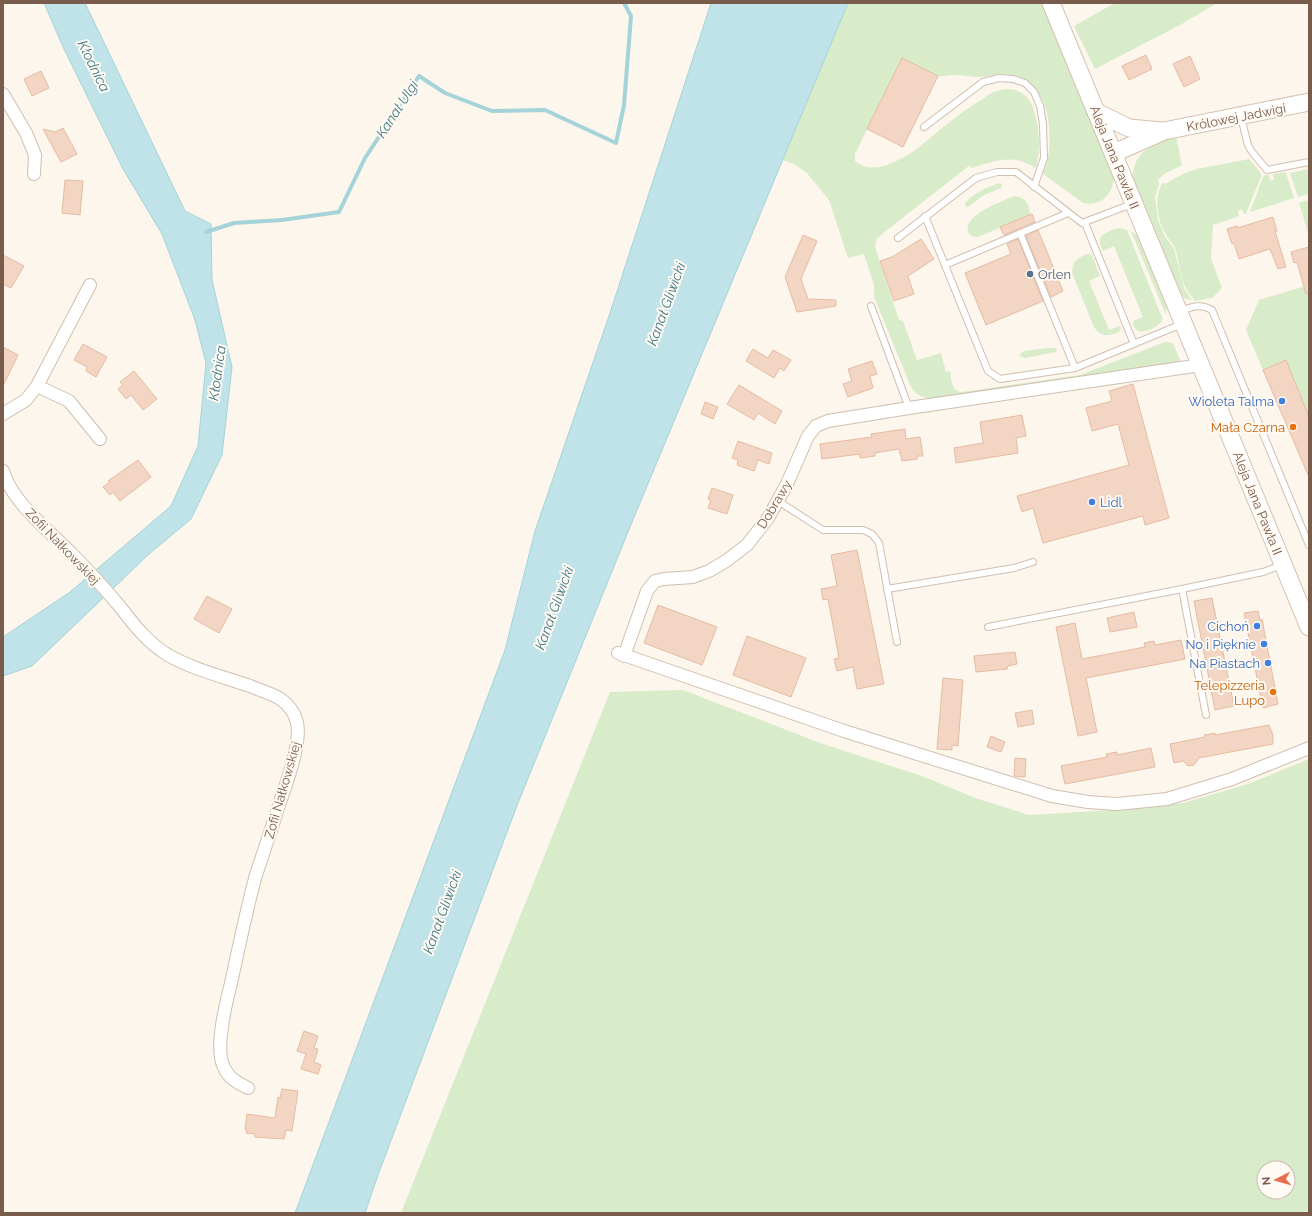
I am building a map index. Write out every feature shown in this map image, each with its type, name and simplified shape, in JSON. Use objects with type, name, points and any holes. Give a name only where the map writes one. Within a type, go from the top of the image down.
[{"type":"main road","name":"Aleja Jana Pawła II","points":[[1051,3],[1309,627]]},
{"type":"main road","name":"Królowej Jadwigi","points":[[1114,153],[1164,131],[1309,102]]},
{"type":"main road","name":"Królowej Jadwigi","points":[[1096,112],[1129,128],[1164,131]]},
{"type":"street","points":[[3,94],[26,133],[35,155],[34,174]]},
{"type":"street","points":[[3,414],[26,400],[37,386],[90,285]]},
{"type":"street","points":[[909,408],[1200,365]]},
{"type":"street","points":[[37,386],[69,401],[100,439]]},
{"type":"street","name":"Dobrawy","points":[[909,408],[828,421],[816,426],[808,436],[778,501],[768,518],[747,544],[726,561],[709,571],[693,577],[664,579],[655,582],[647,591],[621,654],[844,731],[1052,796],[1088,802],[1117,804],[1167,799],[1232,779],[1309,748]]},
{"type":"street","name":"Zofii Nałkowskiej","points":[[4,475],[22,503],[73,555],[152,645],[185,663],[264,691],[279,698],[291,709],[297,724],[298,739],[288,780],[254,882],[225,1010],[221,1042],[222,1063],[227,1074],[233,1081],[248,1088]]},
{"type":"lane","points":[[924,127],[984,82],[999,78],[1013,79],[1025,83],[1034,92],[1040,106],[1043,124],[1044,158],[1034,187]]},
{"type":"lane","points":[[1241,116],[1248,145],[1252,152],[1268,170],[1309,162]]},
{"type":"lane","points":[[898,238],[976,178],[997,172],[1016,172],[1082,224],[1134,203]]},
{"type":"lane","points":[[945,265],[1068,213]]},
{"type":"lane","points":[[925,216],[988,370],[1000,379],[1075,368],[1134,344],[1181,318],[1194,306],[1205,306],[1212,310],[1309,545]]},
{"type":"lane","points":[[1085,223],[1134,344]]},
{"type":"lane","points":[[1020,233],[1075,368]]},
{"type":"lane","points":[[871,306],[909,408]]},
{"type":"lane","points":[[778,501],[824,530],[863,530],[872,534],[879,543],[897,642]]},
{"type":"lane","points":[[887,589],[1014,568],[1034,562]]},
{"type":"lane","points":[[988,627],[1263,572],[1283,565]]},
{"type":"lane","points":[[1182,589],[1206,715]]},
{"type":"green space","points":[[848,3],[1042,3],[1114,175],[1112,188],[1106,197],[1101,201],[1090,204],[1083,203],[1043,174],[1048,160],[1050,145],[1047,114],[1045,106],[1037,91],[1026,80],[1011,74],[996,74],[986,77],[953,75],[938,76],[902,58],[855,154],[855,161],[869,167],[877,167],[884,166],[906,156],[963,112],[993,92],[1009,89],[1024,94],[1031,102],[1039,138],[1039,153],[1036,168],[1027,163],[1011,160],[996,161],[971,168],[970,165],[877,238],[875,247],[899,320],[903,321],[917,360],[941,353],[946,372],[950,371],[954,387],[956,390],[962,392],[1080,375],[1165,342],[1173,343],[1180,360],[1178,364],[938,399],[923,397],[913,391],[874,297],[874,285],[864,254],[848,258],[829,200],[807,173],[794,164],[783,160]]},
{"type":"green space","points":[[1115,3],[1217,3],[1180,25],[1095,69],[1074,26]]},
{"type":"green space","points":[[1176,136],[1182,165],[1164,174],[1158,180],[1159,184],[1155,197],[1158,220],[1164,235],[1174,249],[1184,288],[1192,301],[1185,298],[1179,292],[1133,178],[1136,161],[1146,150],[1160,141]]},
{"type":"green space","points":[[1249,159],[1261,173],[1261,177],[1246,213],[1244,214],[1242,209],[1238,211],[1239,216],[1213,225],[1211,259],[1222,288],[1212,298],[1194,301],[1184,283],[1174,247],[1160,222],[1158,215],[1158,194],[1160,187],[1163,182],[1165,184],[1183,174],[1197,169]]},
{"type":"green space","points":[[1309,169],[1309,194],[1298,197],[1290,173]]},
{"type":"green space","points":[[1285,172],[1294,198],[1250,212],[1263,177],[1265,175],[1269,175],[1270,181],[1274,180],[1273,174]]},
{"type":"green space","points":[[1001,183],[1001,188],[982,196],[968,207],[965,206],[965,203],[977,193]]},
{"type":"green space","points":[[1014,196],[1021,198],[1028,204],[1030,215],[978,237],[969,234],[968,225],[977,214]]},
{"type":"green space","points":[[1309,200],[1309,229],[1308,233],[1299,203]]},
{"type":"green space","points":[[1120,228],[1127,230],[1163,320],[1156,327],[1146,331],[1137,330],[1134,327],[1133,321],[1143,317],[1114,246],[1103,251],[1100,244],[1100,238],[1104,234]]},
{"type":"green space","points":[[1131,231],[1140,238],[1167,303],[1166,315]]},
{"type":"green space","points":[[1087,254],[1092,255],[1100,276],[1089,281],[1109,330],[1120,326],[1121,328],[1119,332],[1105,335],[1099,333],[1094,327],[1072,271],[1073,264],[1080,257]]},
{"type":"green space","points":[[1309,285],[1309,417],[1286,361],[1263,370],[1246,330],[1259,300]]},
{"type":"green space","points":[[1055,348],[1057,350],[1056,352],[1025,358],[1020,356],[1020,354],[1024,351]]},
{"type":"green space","points":[[683,690],[823,744],[922,776],[975,798],[1029,815],[1130,809],[1183,803],[1248,784],[1309,759],[1309,1213],[401,1213],[610,692]]},
{"type":"water","name":"Kłodnica","points":[[44,3],[85,3],[185,211],[211,224],[212,280],[232,367],[222,455],[191,519],[149,554],[32,666],[3,676],[3,637],[70,592],[171,506],[198,446],[206,363],[195,320],[162,234],[123,169],[64,49]]},
{"type":"water","name":"Kanał Gliwicki","points":[[711,3],[848,3],[630,527],[518,803],[365,1213],[295,1213],[505,650],[535,531],[609,316]]},
{"type":"building","points":[[1146,55],[1152,69],[1129,80],[1122,66]]},
{"type":"building","points":[[1190,56],[1200,79],[1184,87],[1173,64]]},
{"type":"building","points":[[902,58],[938,76],[903,147],[867,129]]},
{"type":"building","points":[[41,71],[49,88],[32,96],[24,79]]},
{"type":"building","points":[[63,128],[77,154],[61,162],[43,129],[55,132]]},
{"type":"building","points":[[65,180],[83,181],[80,215],[62,213]]},
{"type":"building","points":[[1032,214],[1035,222],[1004,235],[1000,227]]},
{"type":"building","points":[[1273,217],[1277,231],[1275,231],[1286,267],[1278,269],[1270,249],[1239,259],[1234,243],[1232,244],[1227,229],[1237,226],[1237,228]]},
{"type":"building","points":[[1038,230],[1063,291],[1051,297],[1026,236]]},
{"type":"building","points":[[803,235],[817,241],[801,279],[808,299],[836,300],[836,306],[797,312],[785,277]]},
{"type":"building","points":[[921,239],[934,259],[908,276],[914,294],[894,301],[880,261],[892,257]]},
{"type":"building","points":[[1018,239],[1043,301],[986,325],[965,273],[1011,254],[1007,244]]},
{"type":"building","points":[[1309,247],[1309,294],[1306,294],[1297,262],[1294,263],[1291,252]]},
{"type":"building","points":[[3,255],[24,266],[11,288],[3,284]]},
{"type":"building","points":[[83,344],[107,357],[96,377],[86,371],[87,367],[74,360]]},
{"type":"building","points":[[3,347],[18,355],[3,386]]},
{"type":"building","points":[[753,349],[768,358],[773,350],[791,360],[784,371],[780,368],[774,378],[746,361]]},
{"type":"building","points":[[1286,360],[1309,417],[1309,477],[1263,370]]},
{"type":"building","points":[[872,361],[877,374],[870,376],[873,388],[848,397],[843,384],[852,381],[848,369]]},
{"type":"building","points":[[134,371],[157,399],[143,410],[131,395],[126,399],[118,389],[123,385],[120,382]]},
{"type":"building","name":"Lidl","points":[[1133,384],[1169,518],[1145,525],[1143,516],[1043,543],[1033,508],[1022,512],[1017,496],[1129,465],[1118,424],[1092,431],[1086,408],[1112,401],[1109,391]]},
{"type":"building","points":[[739,385],[782,411],[775,424],[758,413],[754,420],[727,404]]},
{"type":"building","points":[[705,402],[718,407],[713,419],[701,414]]},
{"type":"building","points":[[1022,415],[1026,436],[1016,438],[1018,453],[956,463],[954,448],[983,443],[980,422]]},
{"type":"building","points":[[905,429],[906,439],[920,437],[923,456],[917,456],[917,459],[902,461],[899,449],[875,453],[875,456],[860,458],[860,454],[822,459],[820,444],[872,437],[871,434]]},
{"type":"building","points":[[738,441],[772,453],[769,464],[758,460],[754,471],[737,465],[738,460],[732,458]]},
{"type":"building","points":[[138,460],[151,477],[120,501],[113,492],[110,495],[103,487],[110,482],[108,481]]},
{"type":"building","points":[[712,488],[733,495],[727,514],[708,508],[711,500],[708,499]]},
{"type":"building","points":[[857,550],[884,684],[857,689],[853,667],[837,671],[834,659],[839,658],[828,599],[823,600],[821,589],[837,586],[831,555]]},
{"type":"building","points":[[207,596],[232,609],[219,633],[194,619]]},
{"type":"building","points":[[1212,598],[1234,706],[1215,710],[1194,601]]},
{"type":"building","points":[[658,605],[717,627],[702,665],[644,643]]},
{"type":"building","points":[[1258,611],[1260,620],[1262,619],[1278,704],[1263,708],[1244,613]]},
{"type":"building","points":[[1134,612],[1137,627],[1110,632],[1107,618]]},
{"type":"building","points":[[1075,623],[1082,659],[1145,647],[1144,643],[1154,641],[1155,645],[1181,640],[1185,659],[1086,678],[1097,732],[1078,736],[1056,627]]},
{"type":"building","points":[[747,636],[806,658],[791,697],[733,675]]},
{"type":"building","points":[[1015,652],[1017,664],[1008,666],[1007,669],[976,672],[974,656]]},
{"type":"building","points":[[943,678],[963,680],[958,746],[952,745],[952,750],[937,749]]},
{"type":"building","points":[[1032,710],[1034,724],[1018,727],[1015,713]]},
{"type":"building","points":[[1269,725],[1273,735],[1273,744],[1199,758],[1194,765],[1188,766],[1183,761],[1174,763],[1170,744],[1205,737],[1204,735],[1215,733],[1215,735]]},
{"type":"building","points":[[991,736],[1005,742],[1001,752],[987,747]]},
{"type":"building","points":[[1151,748],[1155,767],[1065,784],[1061,766],[1107,757],[1106,754],[1117,752],[1117,755]]},
{"type":"building","points":[[1015,758],[1026,759],[1025,777],[1014,776]]},
{"type":"building","points":[[304,1031],[318,1036],[314,1048],[318,1049],[314,1062],[321,1065],[318,1074],[301,1069],[306,1054],[297,1051]]},
{"type":"building","points":[[282,1089],[298,1091],[292,1131],[286,1130],[284,1139],[255,1137],[255,1134],[246,1133],[247,1130],[245,1129],[247,1114],[275,1118],[278,1097],[280,1098]]},
{"type":"waterway","name":"Kanał Ulgi","points":[[206,232],[234,223],[282,220],[339,212],[365,158],[419,76],[445,93],[492,111],[545,110],[616,143],[624,105],[631,16],[624,3]]},
{"type":"place","name":"Orlen","points":[[1030,274]]},
{"type":"place","name":"Wioleta Talma","points":[[1282,401]]},
{"type":"place","name":"Mała Czarna","points":[[1293,427]]},
{"type":"place","name":"Lidl","points":[[1092,502]]},
{"type":"place","name":"Cichoń","points":[[1257,626]]},
{"type":"place","name":"No i Pięknie","points":[[1264,644]]},
{"type":"place","name":"Na Piastach","points":[[1268,663]]},
{"type":"place","name":"Telepizzeria Lupo","points":[[1273,692]]}]
